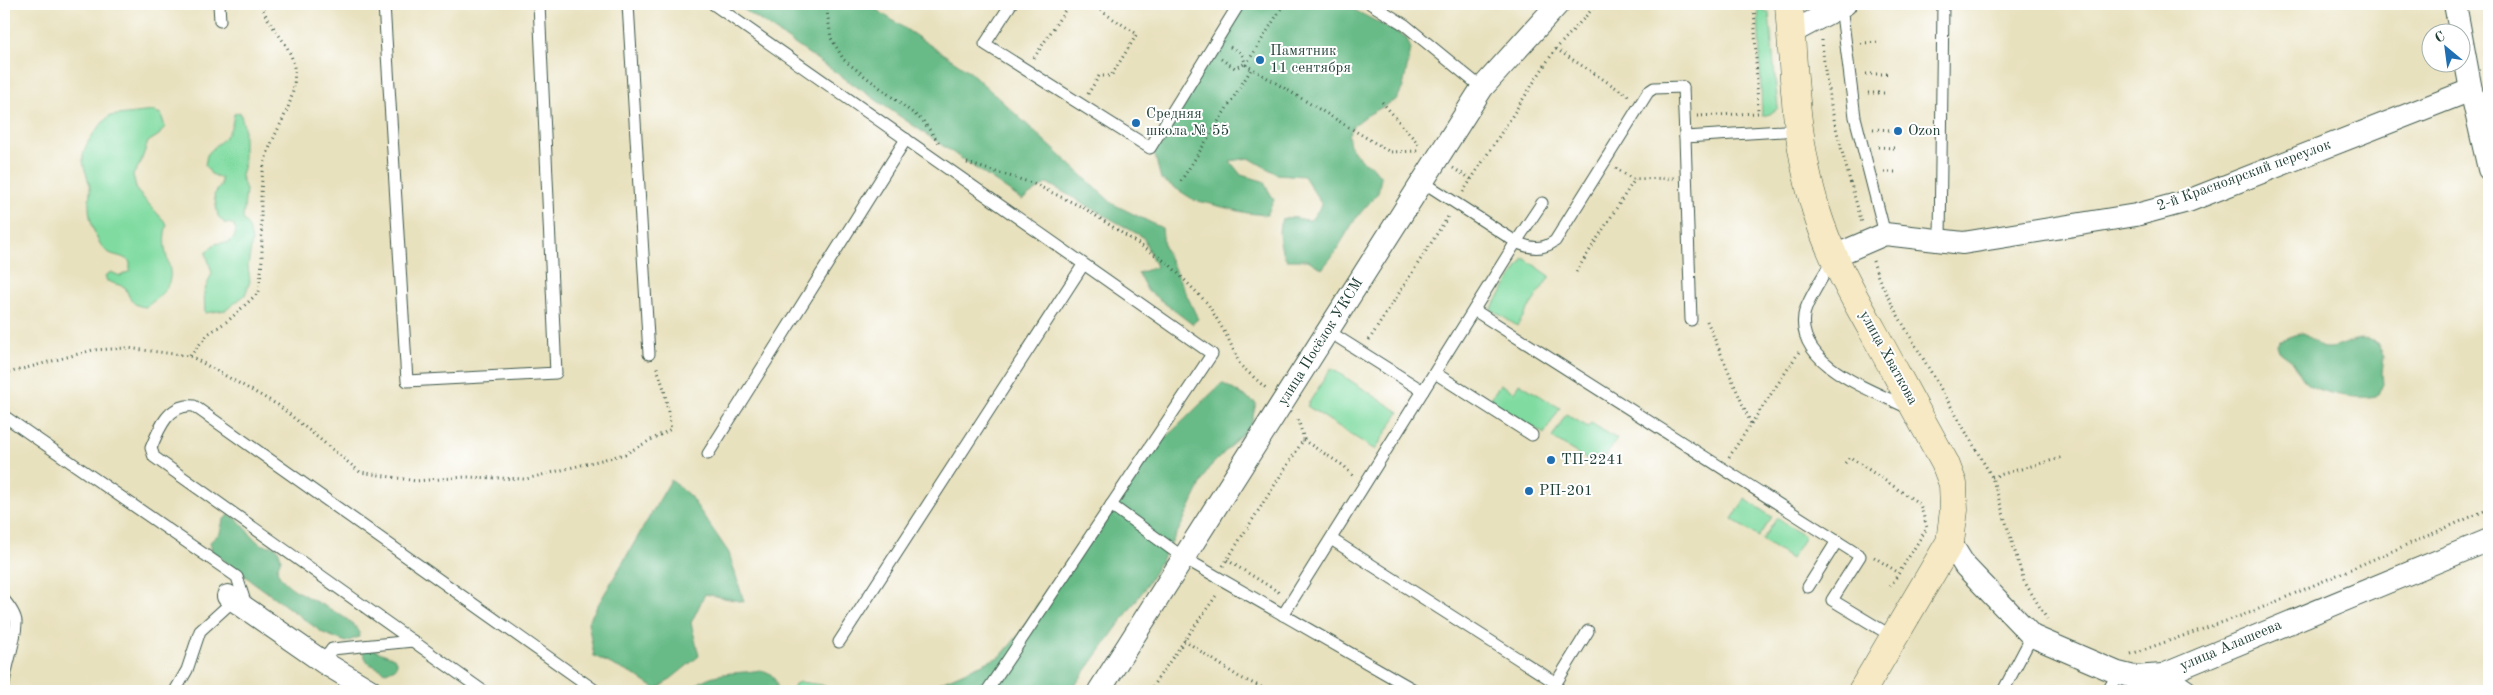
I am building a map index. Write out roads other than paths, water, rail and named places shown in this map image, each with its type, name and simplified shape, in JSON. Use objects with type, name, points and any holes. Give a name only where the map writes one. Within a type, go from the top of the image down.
[{"type":"main road","name":"улица Хваткова","points":[[1789,4],[1795,106],[1804,162],[1817,211],[1834,256],[1945,463],[1953,484],[1954,510],[1950,542],[1862,691]]},
{"type":"street","name":"улица Посёлок УКСМ","points":[[1099,691],[1482,88],[1558,4]]},
{"type":"street","points":[[2456,4],[2471,90],[2489,169]]},
{"type":"street","points":[[1791,33],[1843,5]]},
{"type":"street","name":"2-й Красноярский переулок","points":[[1834,256],[1876,238],[1940,240],[1963,243],[2136,215],[2188,200],[2471,90]]},
{"type":"street","name":"улица Алашеева","points":[[1950,542],[1965,566],[2042,632],[2117,673],[2134,677],[2163,675],[2489,540]]},
{"type":"street","points":[[236,601],[323,662],[371,691]]},
{"type":"street","points":[[2163,675],[2186,691]]},
{"type":"lane","points":[[219,4],[220,20]]},
{"type":"lane","points":[[384,4],[407,381],[556,373],[539,4]]},
{"type":"lane","points":[[628,4],[649,354]]},
{"type":"lane","points":[[713,4],[1212,354],[987,691]]},
{"type":"lane","points":[[1011,4],[985,44],[1150,148],[1238,4]]},
{"type":"lane","points":[[1371,4],[1405,25],[1482,88]]},
{"type":"lane","points":[[1940,240],[1943,4]]},
{"type":"lane","points":[[1843,5],[1855,117],[1876,238]]},
{"type":"lane","points":[[1423,182],[1516,242],[1526,247],[1540,248],[1555,241],[1648,92],[1654,88],[1683,87],[1690,320]]},
{"type":"lane","points":[[1685,137],[1799,130]]},
{"type":"lane","points":[[708,454],[906,139]]},
{"type":"lane","points":[[1283,616],[1516,242],[1542,204]]},
{"type":"lane","points":[[1834,256],[1805,313],[1806,341],[1818,358],[1845,376],[1917,413]]},
{"type":"lane","points":[[839,642],[1083,265]]},
{"type":"lane","points":[[1474,310],[1860,556],[1832,600],[1895,638]]},
{"type":"lane","points":[[1328,331],[1423,391]]},
{"type":"lane","points":[[1435,372],[1532,435]]},
{"type":"lane","points":[[483,691],[154,457],[151,448],[161,425],[174,410],[185,405],[194,406],[596,691]]},
{"type":"lane","points":[[4,416],[237,577],[236,601],[200,632],[187,670],[175,691]]},
{"type":"lane","points":[[1112,505],[1184,558],[1416,691]]},
{"type":"lane","points":[[1331,538],[1554,687],[1588,631]]},
{"type":"lane","points":[[1808,587],[1837,541]]},
{"type":"lane","points":[[4,600],[10,607],[17,623],[6,664],[4,684]]},
{"type":"lane","points":[[2003,691],[2042,632]]},
{"type":"lane","points":[[323,662],[332,649],[412,641]]},
{"type":"place","name":"Памятник 11 сентября","points":[[1260,60]]},
{"type":"place","name":"Средняя школа № 55","points":[[1136,123]]},
{"type":"place","name":"Ozon","points":[[1898,131]]},
{"type":"place","name":"ТП-2241","points":[[1551,460]]},
{"type":"place","name":"РП-201","points":[[1529,491]]}]
